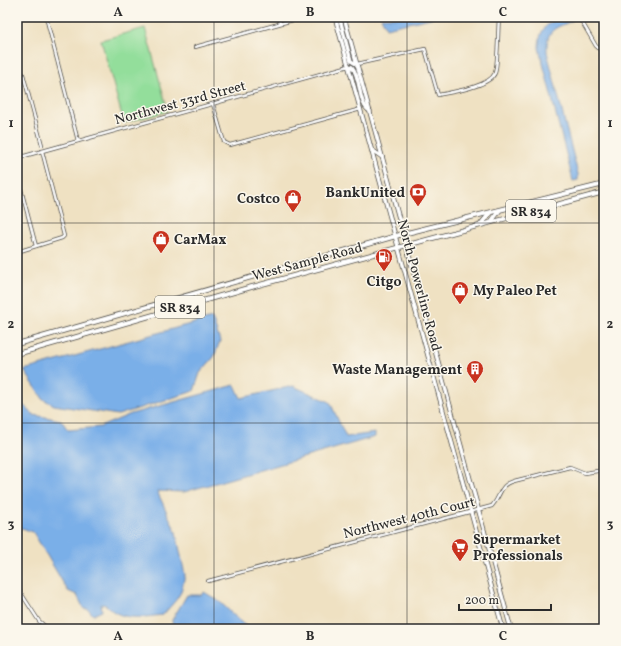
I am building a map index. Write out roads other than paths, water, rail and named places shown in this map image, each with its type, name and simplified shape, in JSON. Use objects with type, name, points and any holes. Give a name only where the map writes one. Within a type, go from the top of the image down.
[{"type":"main road","points":[[336,17],[341,23],[351,61],[356,64]]},
{"type":"main road","name":"North Powerline Road","points":[[336,17],[503,629]]},
{"type":"main road","name":"North Powerline Road","points":[[344,17],[511,629]]},
{"type":"main road","points":[[349,66],[352,67],[355,72],[364,103],[367,110],[370,112]]},
{"type":"main road","points":[[372,149],[382,157]]},
{"type":"main road","name":"West Sample Road","points":[[17,344],[403,234],[604,184]]},
{"type":"main road","name":"West Sample Road","points":[[17,354],[248,288],[604,192]]},
{"type":"main road","points":[[491,222],[499,211]]},
{"type":"main road","points":[[480,225],[490,213]]},
{"type":"main road","points":[[421,328],[431,335]]},
{"type":"main road","points":[[443,407],[452,414],[448,426]]},
{"type":"street","points":[[46,17],[78,141]]},
{"type":"street","points":[[278,17],[280,23]]},
{"type":"street","points":[[195,47],[304,17]]},
{"type":"street","points":[[356,64],[425,49],[438,95],[488,81],[495,73],[500,17]]},
{"type":"street","points":[[579,17],[596,46],[604,53]]},
{"type":"street","name":"Northwest 33rd Street","points":[[18,157],[349,66]]},
{"type":"street","points":[[17,76],[23,74],[42,145]]},
{"type":"street","points":[[213,104],[224,142],[230,145],[361,109]]},
{"type":"street","points":[[17,148],[18,157]]},
{"type":"street","points":[[17,252],[62,238],[64,236],[42,151]]},
{"type":"street","points":[[17,174],[36,246]]},
{"type":"street","name":"Northwest 40th Court","points":[[208,581],[369,537],[492,506],[496,501],[501,488],[514,481],[570,467],[585,473],[604,470]]},
{"type":"street","points":[[17,587],[39,621],[48,629]]},
{"type":"water","points":[[381,17],[435,17],[386,28]]},
{"type":"water","points":[[563,17],[572,17],[573,20],[557,27],[550,33],[547,44],[547,52],[578,174],[578,180],[573,181],[539,48],[540,36],[545,28],[552,22]]},
{"type":"water","points":[[212,318],[220,341],[214,357],[200,373],[194,391],[118,415],[54,405],[43,399],[24,370]]},
{"type":"water","points":[[17,380],[22,388],[23,405],[34,415],[61,420],[68,430],[100,427],[131,414],[235,385],[241,398],[293,386],[330,402],[346,437],[375,433],[375,437],[184,492],[157,491],[176,532],[185,575],[181,592],[163,615],[140,617],[125,616],[118,614],[106,605],[101,604],[102,611],[93,615],[88,609],[84,609],[77,595],[68,591],[33,532],[22,528],[17,530]]},
{"type":"water","points":[[204,592],[219,601],[243,624],[251,629],[173,629],[172,620],[187,595],[201,595]]},
{"type":"place","name":"BankUnited","points":[[418,207]]},
{"type":"place","name":"Costco","points":[[293,213]]},
{"type":"place","name":"CarMax","points":[[161,254]]},
{"type":"place","name":"Citgo","points":[[384,272]]},
{"type":"place","name":"My Paleo Pet","points":[[460,305]]},
{"type":"place","name":"Waste Management","points":[[475,384]]},
{"type":"place","name":"Supermarket Professionals","points":[[460,562]]}]
